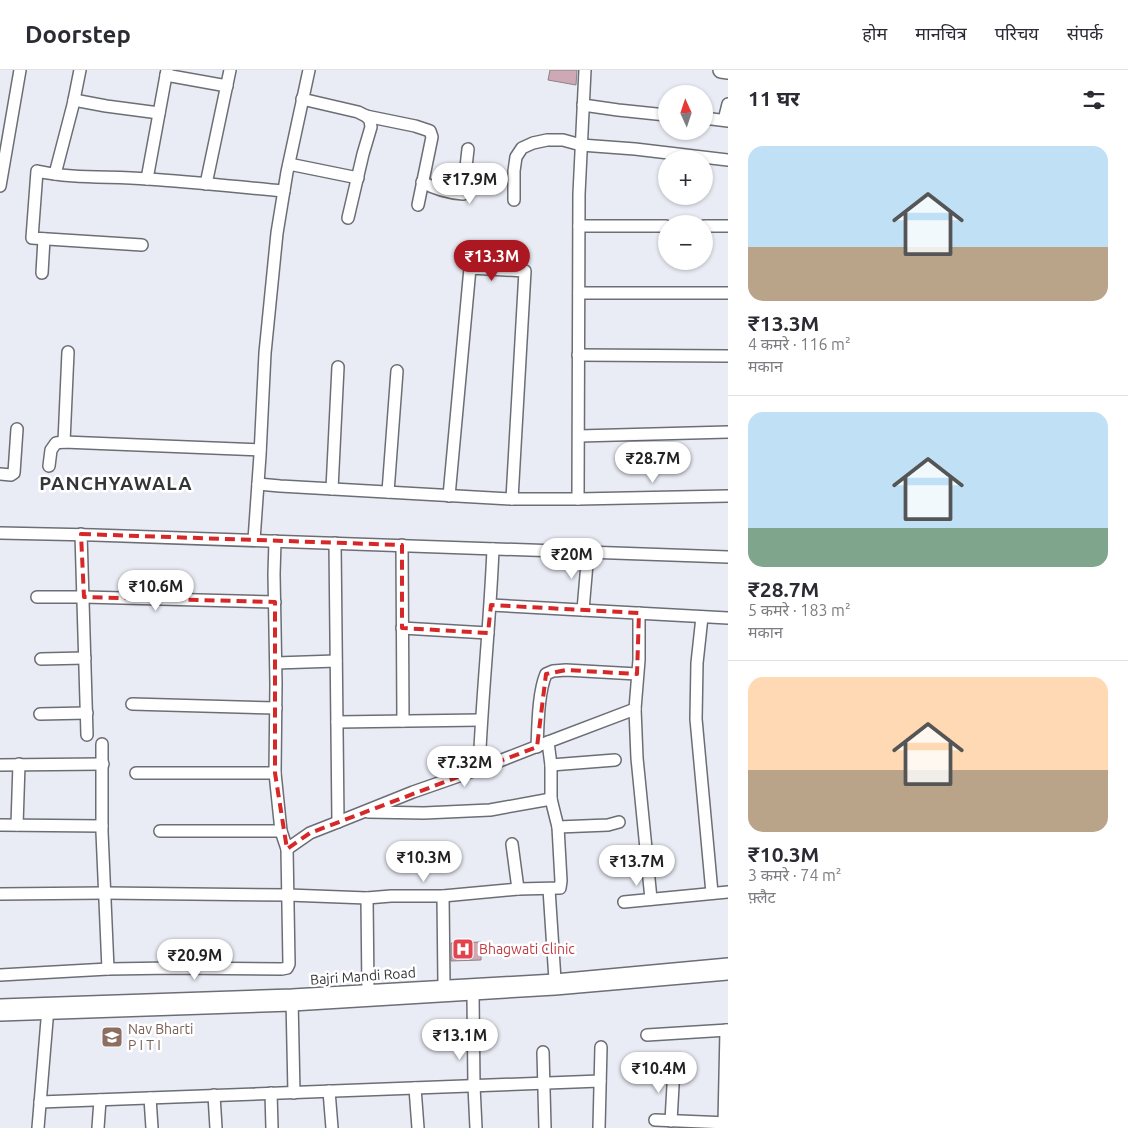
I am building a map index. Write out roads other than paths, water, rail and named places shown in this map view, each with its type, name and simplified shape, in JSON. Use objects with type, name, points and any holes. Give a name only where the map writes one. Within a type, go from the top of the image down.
[{"type":"main road","points":[[722,70],[728,71]]},
{"type":"street","points":[[0,186],[20,70]]},
{"type":"street","points":[[55,174],[80,70]]},
{"type":"street","points":[[206,184],[230,70]]},
{"type":"street","points":[[254,540],[264,353],[277,233],[289,164],[309,70]]},
{"type":"street","points":[[578,499],[579,226],[585,70]]},
{"type":"street","points":[[147,179],[166,73],[226,86]]},
{"type":"street","points":[[302,99],[430,131],[432,137],[418,205]]},
{"type":"street","points":[[74,100],[159,113]]},
{"type":"street","points":[[713,119],[726,121],[728,104]]},
{"type":"street","points":[[583,105],[658,114]]},
{"type":"street","points":[[348,218],[371,128],[370,120],[366,116]]},
{"type":"street","points":[[514,200],[516,157],[522,148],[533,142],[563,140],[581,146],[635,149],[728,160]]},
{"type":"street","points":[[422,182],[433,188],[463,194],[468,149]]},
{"type":"street","points":[[289,164],[358,178]]},
{"type":"street","points":[[142,245],[32,238],[37,171],[55,174],[147,179],[284,191]]},
{"type":"street","points":[[579,226],[658,226]]},
{"type":"street","points":[[713,226],[728,226]]},
{"type":"street","points":[[42,273],[44,239]]},
{"type":"street","points":[[450,496],[470,268],[525,271],[512,499]]},
{"type":"street","points":[[579,293],[728,293]]},
{"type":"street","points":[[64,442],[68,352]]},
{"type":"street","points":[[578,355],[728,356]]},
{"type":"street","points":[[332,489],[338,367]]},
{"type":"street","points":[[388,492],[397,371]]},
{"type":"street","points":[[0,474],[11,475],[14,473],[17,429]]},
{"type":"street","points":[[579,436],[728,432]]},
{"type":"street","points":[[49,466],[51,450],[56,443],[64,442],[260,450]]},
{"type":"street","points":[[258,484],[512,499],[728,496]]},
{"type":"street","points":[[0,533],[81,534],[728,557]]},
{"type":"street","points":[[81,534],[87,735]]},
{"type":"street","points":[[0,975],[108,969],[287,968],[289,964],[287,849],[281,831],[275,773],[275,541]]},
{"type":"street","points":[[335,543],[338,822]]},
{"type":"street","points":[[402,545],[403,721]]},
{"type":"street","points":[[479,769],[481,720],[491,605],[493,549]]},
{"type":"street","points":[[583,610],[588,552]]},
{"type":"street","points":[[37,597],[275,602]]},
{"type":"street","points":[[491,605],[728,618]]},
{"type":"street","points":[[639,614],[638,674],[635,709],[637,758],[651,899]]},
{"type":"street","points":[[702,617],[696,663],[696,719],[712,893]]},
{"type":"street","points":[[402,628],[488,633]]},
{"type":"street","points":[[41,659],[85,658]]},
{"type":"street","points":[[276,663],[336,661]]},
{"type":"street","points":[[537,747],[543,681],[546,674],[553,671],[566,670],[638,674]]},
{"type":"street","points":[[132,704],[276,708]]},
{"type":"street","points":[[287,849],[310,833],[362,812],[635,709]]},
{"type":"street","points":[[40,714],[87,713]]},
{"type":"street","points":[[337,722],[481,720]]},
{"type":"street","points":[[0,894],[105,893],[367,898],[443,896],[518,889],[560,888],[558,827],[551,799],[551,765],[548,742]]},
{"type":"street","points":[[102,744],[102,826],[108,969]]},
{"type":"street","points":[[551,765],[615,760]]},
{"type":"street","points":[[0,764],[103,764]]},
{"type":"street","points":[[17,826],[20,764]]},
{"type":"street","points":[[136,773],[275,773]]},
{"type":"street","points":[[362,812],[424,813],[490,810],[551,799]]},
{"type":"street","points":[[558,827],[608,825],[619,822]]},
{"type":"street","points":[[0,825],[102,826]]},
{"type":"street","points":[[160,831],[281,831]]},
{"type":"street","points":[[512,844],[518,889]]},
{"type":"street","points":[[549,889],[555,980]]},
{"type":"street","points":[[624,902],[728,892]]},
{"type":"street","points":[[443,896],[444,985]]},
{"type":"street","points":[[367,898],[368,990]]},
{"type":"street","name":"Bajri Mandi Road","points":[[0,1005],[48,1009],[292,1000],[368,990],[555,980],[728,964]]},
{"type":"street","points":[[294,1093],[292,1000],[472,994],[728,974]]},
{"type":"street","points":[[472,994],[476,1128]]},
{"type":"street","points":[[0,1015],[48,1009],[38,1128]]},
{"type":"street","points":[[647,1035],[727,1030],[726,1123],[655,1120]]},
{"type":"street","points":[[599,1128],[601,1046]]},
{"type":"street","points":[[543,1052],[545,1128]]},
{"type":"street","points":[[671,1121],[674,1068]]},
{"type":"street","points":[[40,1102],[600,1081]]},
{"type":"street","points":[[415,1088],[418,1128]]},
{"type":"street","points":[[329,1091],[332,1128]]},
{"type":"street","points":[[271,1093],[272,1128]]},
{"type":"street","points":[[214,1096],[216,1128]]},
{"type":"street","points":[[150,1098],[152,1128]]},
{"type":"street","points":[[98,1128],[100,1100]]},
{"type":"place","name":"Bhagwati Clinic","points":[[463,949]]},
{"type":"place","name":"Nav Bharti P I T I","points":[[112,1037]]},
{"type":"district","name":"PANCHYAWALA","points":[[116,483]]}]
